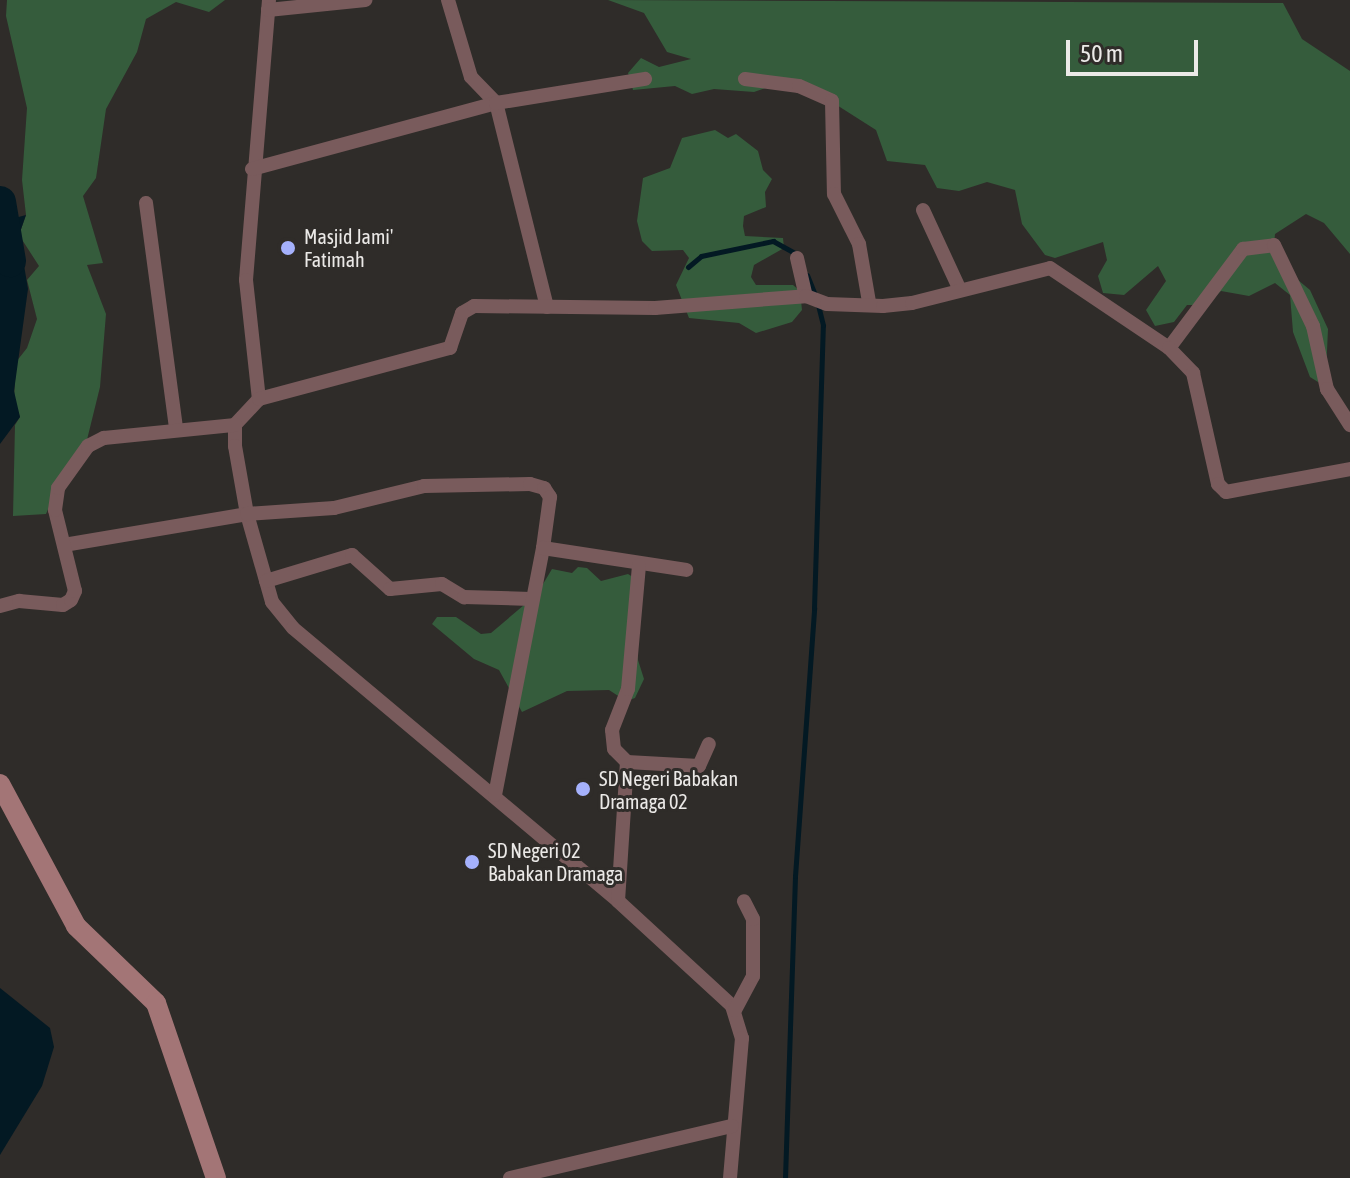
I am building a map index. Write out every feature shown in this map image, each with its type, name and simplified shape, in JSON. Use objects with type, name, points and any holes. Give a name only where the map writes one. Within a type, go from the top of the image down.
[{"type":"street","points":[[259,399],[246,303],[252,169],[268,5],[365,0]]},
{"type":"street","points":[[448,0],[471,77],[496,103],[547,307]]},
{"type":"street","points":[[252,169],[496,103],[645,79]]},
{"type":"street","points":[[745,79],[799,86],[832,101],[834,194],[859,244],[869,302]]},
{"type":"street","points":[[146,203],[176,429]]},
{"type":"street","points":[[923,210],[960,290]]},
{"type":"street","points":[[1169,348],[1243,249],[1274,245],[1313,326],[1327,389],[1350,425]]},
{"type":"street","points":[[797,258],[808,296]]},
{"type":"street","points":[[0,606],[19,601],[63,605],[71,600],[75,591],[55,510],[58,488],[88,446],[104,438],[235,425],[259,399],[450,348],[462,313],[474,306],[655,308],[808,296],[827,304],[912,303],[1050,268],[1169,348],[1200,387],[1218,484],[1226,492],[1350,469]]},
{"type":"street","points":[[235,425],[247,514],[266,581],[272,602],[293,628],[618,901],[735,1010],[742,1038],[732,1126],[730,1178]]},
{"type":"street","points":[[64,545],[247,514],[334,508],[424,486],[530,484],[544,488],[550,497],[543,548],[495,795]]},
{"type":"street","points":[[543,548],[686,570]]},
{"type":"street","points":[[266,581],[352,555],[390,589],[442,584],[464,597],[531,599]]},
{"type":"street","points":[[639,565],[628,689],[612,730],[614,749],[627,762],[699,766],[709,744]]},
{"type":"street","points":[[618,901],[627,762]]},
{"type":"street","points":[[0,784],[76,926],[156,1003],[216,1178]]},
{"type":"street","points":[[735,1010],[753,976],[753,919],[744,901]]},
{"type":"street","points":[[510,1178],[732,1126]]},
{"type":"green space","points":[[7,0],[225,0],[209,12],[176,2],[146,19],[137,52],[106,109],[96,178],[83,196],[103,263],[87,265],[106,314],[100,387],[81,464],[61,479],[46,514],[13,516],[15,425],[20,417],[14,400],[16,362],[27,348],[37,319],[27,280],[39,266],[19,235],[26,215],[22,180],[27,108],[6,16]]},
{"type":"green space","points":[[608,0],[1283,3],[1302,39],[1350,71],[1350,254],[1324,223],[1306,214],[1275,234],[1274,245],[1286,270],[1310,290],[1328,329],[1326,374],[1318,382],[1310,377],[1293,332],[1290,295],[1275,283],[1249,296],[1221,291],[1206,305],[1187,305],[1174,322],[1155,326],[1146,310],[1166,281],[1158,266],[1124,295],[1103,293],[1098,276],[1107,260],[1103,242],[1055,258],[1045,255],[1022,224],[1015,190],[987,182],[959,191],[937,188],[925,165],[887,161],[876,130],[810,88],[782,82],[754,92],[714,89],[692,94],[675,86],[633,90],[628,73],[641,58],[659,67],[691,59],[667,52],[644,13]]},
{"type":"green space","points":[[715,130],[728,138],[736,134],[758,151],[763,170],[772,179],[765,192],[766,207],[744,216],[743,226],[745,236],[783,238],[784,248],[754,265],[751,277],[756,285],[793,285],[800,291],[802,310],[792,322],[756,333],[739,323],[689,318],[676,285],[689,258],[683,250],[652,251],[642,241],[637,221],[643,178],[670,168],[682,138]]},
{"type":"green space","points":[[578,567],[587,568],[601,581],[628,574],[636,579],[638,660],[644,679],[635,698],[626,701],[609,690],[567,691],[522,712],[499,670],[474,659],[432,624],[437,617],[456,617],[481,634],[491,633],[537,594],[552,569],[572,573]]},
{"type":"water","points":[[26,215],[19,235],[28,289],[14,391],[20,417],[0,444],[0,222]]},
{"type":"water","points":[[0,988],[50,1028],[54,1047],[42,1086],[0,1155]]},
{"type":"waterway","points":[[0,202],[10,261]]},
{"type":"waterway","points":[[688,267],[701,256],[773,241],[798,255]]},
{"type":"waterway","points":[[807,275],[815,295]]},
{"type":"waterway","points":[[785,1178],[795,876],[814,608],[823,325],[818,305]]},
{"type":"place","name":"Masjid Jami' Fatimah","points":[[288,248]]},
{"type":"place","name":"SD Negeri Babakan Dramaga 02","points":[[583,789]]},
{"type":"place","name":"SD Negeri 02 Babakan Dramaga","points":[[472,862]]}]
